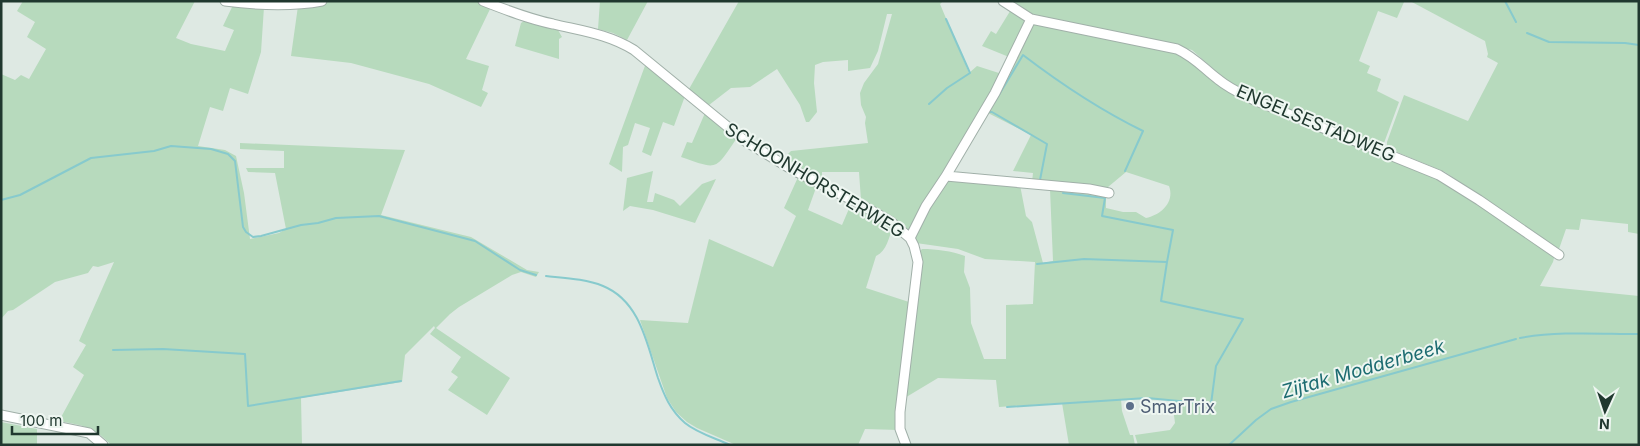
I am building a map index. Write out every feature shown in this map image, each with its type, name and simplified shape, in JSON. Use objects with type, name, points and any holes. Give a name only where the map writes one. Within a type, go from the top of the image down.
[{"type":"street","points":[[225,1],[267,4],[322,1]]},
{"type":"street","name":"SCHOONHORSTERWEG","points":[[483,1],[521,16],[598,34],[619,41],[634,50],[745,141],[791,169],[882,217],[910,238],[918,262],[900,412],[900,430],[906,445]]},
{"type":"street","name":"ENGELSESTADWEG","points":[[1003,1],[1031,20],[1177,50],[1190,55],[1218,80],[1239,93],[1439,175],[1559,255]]},
{"type":"street","points":[[910,238],[921,214],[946,176],[995,92],[1031,20]]},
{"type":"street","points":[[946,176],[1089,189],[1109,193]]},
{"type":"street","points":[[1,415],[89,433],[103,445]]},
{"type":"green space","points":[[23,1],[195,1],[176,38],[191,44],[225,51],[234,30],[223,26],[233,5],[264,7],[261,52],[248,94],[230,88],[223,111],[210,107],[198,146],[225,150],[236,156],[244,193],[250,239],[279,233],[286,229],[275,173],[248,172],[246,168],[284,168],[284,151],[240,149],[240,143],[405,150],[381,215],[471,237],[527,270],[539,272],[536,277],[521,272],[512,275],[459,307],[436,328],[510,378],[487,415],[448,390],[458,377],[451,372],[461,357],[430,334],[435,328],[434,326],[405,355],[402,382],[301,398],[302,445],[111,445],[99,434],[88,428],[59,421],[84,375],[73,367],[86,345],[79,341],[114,262],[98,267],[93,266],[88,273],[55,282],[13,310],[8,311],[1,319],[1,74],[15,80],[21,75],[29,79],[46,49],[27,37],[35,22],[17,11]]},
{"type":"green space","points":[[337,1],[477,1],[491,7],[466,59],[489,66],[482,90],[488,93],[481,107],[429,84],[351,63],[291,56],[298,6]]},
{"type":"green space","points":[[600,1],[648,1],[627,40],[613,33],[598,29]]},
{"type":"green space","points":[[739,1],[943,1],[940,4],[969,73],[977,66],[1002,74],[910,233],[891,217],[861,200],[859,172],[822,172],[822,180],[783,159],[791,151],[868,143],[866,117],[861,105],[860,93],[864,83],[878,64],[892,14],[887,14],[878,51],[870,68],[848,71],[848,60],[823,62],[815,65],[814,83],[817,112],[809,122],[806,122],[800,105],[777,69],[750,87],[731,88],[709,105],[689,89]]},
{"type":"green space","points":[[1010,1],[1407,1],[1404,2],[1397,18],[1378,11],[1359,61],[1370,66],[1367,73],[1381,79],[1377,91],[1399,102],[1384,143],[1381,145],[1238,89],[1192,50],[1036,18]]},
{"type":"green space","points":[[1410,1],[1639,1],[1639,234],[1628,232],[1628,224],[1581,219],[1579,230],[1566,229],[1559,249],[1445,172],[1387,148],[1387,142],[1404,95],[1468,121],[1498,63],[1487,57],[1485,41]]},
{"type":"green space","points":[[1012,8],[1027,18],[1009,57],[982,46],[991,31],[996,34]]},
{"type":"green space","points":[[524,21],[558,30],[562,37],[559,39],[559,59],[515,46],[521,23]]},
{"type":"green space","points":[[1035,22],[1185,52],[1231,92],[1434,172],[1550,248],[1554,258],[1553,262],[1540,286],[1639,296],[1639,445],[1138,445],[1135,435],[1170,430],[1175,423],[1172,400],[1121,399],[1122,411],[1130,435],[1133,435],[1135,445],[1069,445],[1062,403],[999,407],[996,380],[938,378],[903,399],[918,253],[922,249],[933,249],[965,256],[964,272],[970,288],[971,323],[984,359],[1006,359],[1006,305],[1033,304],[1035,262],[985,259],[958,249],[916,243],[914,238],[919,224],[946,179],[1020,185],[1026,216],[1032,222],[1043,263],[1053,261],[1050,189],[1106,196],[1106,208],[1123,212],[1136,212],[1146,218],[1161,211],[1170,197],[1169,186],[1126,172],[1108,187],[1107,191],[1032,182],[1033,173],[1013,171],[1031,135],[988,113]]},
{"type":"green space","points":[[646,63],[685,96],[674,126],[663,122],[651,156],[642,152],[650,128],[635,123],[628,145],[623,147],[622,172],[609,164]]},
{"type":"green space","points":[[705,113],[737,138],[724,157],[715,165],[703,164],[681,157],[687,142],[692,143]]},
{"type":"green space","points":[[653,171],[647,202],[653,202],[655,193],[674,200],[680,206],[702,184],[716,179],[695,223],[653,210],[630,206],[623,211],[627,178]]},
{"type":"green space","points":[[799,175],[817,185],[808,210],[842,225],[851,204],[893,226],[883,251],[876,256],[866,288],[909,302],[898,430],[865,429],[858,445],[736,445],[697,428],[676,412],[667,398],[640,320],[688,323],[709,239],[773,267],[796,216],[784,208]]},
{"type":"green space","points":[[1,422],[37,429],[37,445],[1,445]]},
{"type":"waterway","points":[[1505,1],[1516,22]]},
{"type":"waterway","points":[[929,104],[947,88],[970,73],[946,19]]},
{"type":"waterway","points":[[1527,33],[1549,42],[1625,43],[1639,45]]},
{"type":"waterway","points":[[994,103],[1023,55],[1081,96],[1143,131],[1125,171]]},
{"type":"waterway","points":[[988,112],[992,112],[1047,144],[1040,180]]},
{"type":"waterway","name":"Zijtak Modderbeek","points":[[1,200],[20,195],[91,158],[154,151],[171,146],[211,149],[228,154],[235,161],[243,227],[253,237],[336,218],[379,216],[475,241],[520,270],[536,275]]},
{"type":"waterway","points":[[1063,193],[1105,198],[1102,216],[1173,230],[1167,262]]},
{"type":"waterway","points":[[1007,407],[1147,398],[1211,404],[1216,366],[1243,319],[1161,301],[1167,262],[1084,259],[1037,264]]},
{"type":"waterway","name":"Zijtak Modderbeek","points":[[546,276],[575,279],[603,286],[616,293],[626,302],[634,313],[646,338],[658,378],[675,413],[695,430],[730,445]]},
{"type":"waterway","name":"Zijtak Modderbeek","points":[[1520,338],[1564,334],[1639,334]]},
{"type":"waterway","name":"Zijtak Modderbeek","points":[[1229,445],[1271,409],[1516,339]]},
{"type":"waterway","points":[[113,350],[163,349],[245,354],[248,406],[401,381]]},
{"type":"place","name":"SmarTrix","points":[[1130,406]]}]
